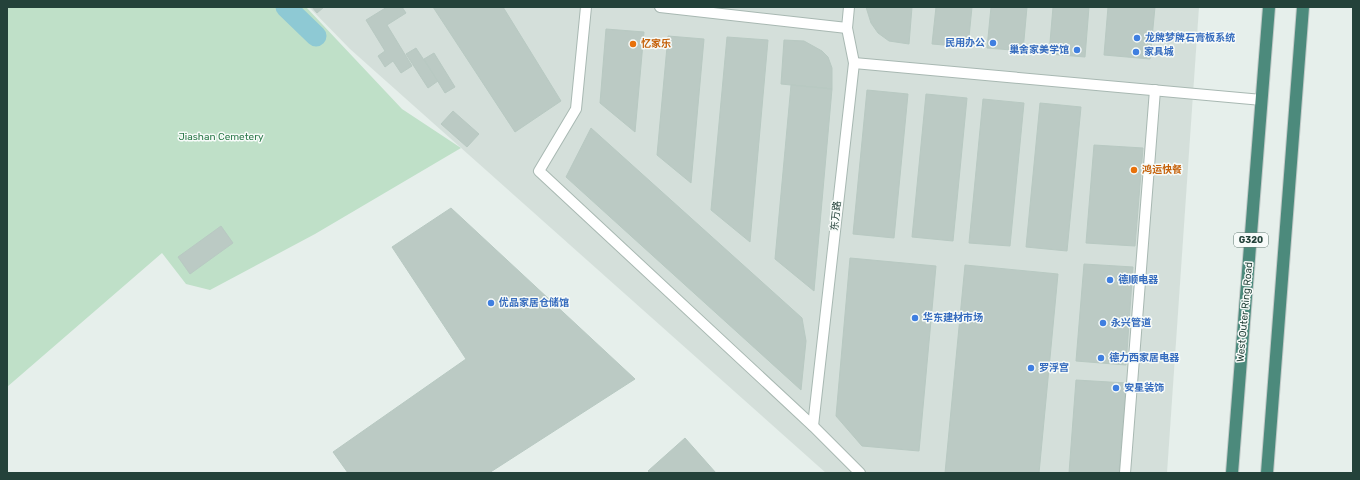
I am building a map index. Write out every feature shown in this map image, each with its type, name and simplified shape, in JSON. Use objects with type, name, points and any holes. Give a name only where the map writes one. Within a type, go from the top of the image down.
[{"type":"highway","name":"West Outer Ring Road","points":[[1232,473],[1269,7]]},
{"type":"highway","points":[[1267,473],[1303,7]]},
{"type":"lane","points":[[586,7],[576,109],[539,171],[813,426],[860,473]]},
{"type":"lane","points":[[660,7],[848,28]]},
{"type":"lane","name":"东万路","points":[[813,426],[854,63],[848,28],[849,7]]},
{"type":"lane","points":[[854,63],[1262,100]]},
{"type":"lane","points":[[1125,473],[1155,90]]},
{"type":"shaded area","name":"华东建材市场","points":[[309,7],[1199,7],[1167,473],[826,473],[350,49]]},
{"type":"green space","name":"Jiashan Cemetery","points":[[7,7],[306,7],[402,109],[461,148],[315,234],[210,290],[186,284],[162,253],[7,387]]},
{"type":"building","points":[[312,7],[324,7],[317,13]]},
{"type":"building","points":[[387,7],[402,7],[406,13],[387,25],[412,66],[401,73],[393,61],[385,67],[378,56],[385,51],[366,20]]},
{"type":"building","points":[[433,7],[503,7],[561,101],[515,132]]},
{"type":"building","points":[[866,7],[912,7],[909,44],[889,41],[878,33],[871,23]]},
{"type":"building","points":[[936,7],[972,7],[968,47],[932,44]]},
{"type":"building","points":[[991,7],[1027,7],[1023,51],[987,48]]},
{"type":"building","points":[[1053,7],[1089,7],[1085,57],[1049,54]]},
{"type":"building","points":[[1108,7],[1155,7],[1150,59],[1104,55]]},
{"type":"building","points":[[606,29],[644,32],[635,132],[600,103]]},
{"type":"building","points":[[668,36],[704,39],[691,183],[657,155]]},
{"type":"building","points":[[727,37],[768,40],[750,242],[711,210]]},
{"type":"building","points":[[784,40],[804,41],[822,51],[828,57],[832,68],[832,89],[781,84]]},
{"type":"building","points":[[416,48],[438,81],[428,88],[406,54]]},
{"type":"building","points":[[434,53],[455,87],[445,93],[424,59]]},
{"type":"building","points":[[791,85],[832,89],[814,291],[775,259]]},
{"type":"building","points":[[867,90],[908,94],[894,238],[853,234]]},
{"type":"building","points":[[926,94],[967,98],[953,241],[912,237]]},
{"type":"building","points":[[983,99],[1024,103],[1010,246],[969,243]]},
{"type":"building","points":[[1040,103],[1081,107],[1067,251],[1026,247]]},
{"type":"building","points":[[453,111],[479,134],[467,147],[441,124]]},
{"type":"building","points":[[591,128],[802,318],[806,341],[801,390],[566,177]]},
{"type":"building","points":[[1094,145],[1143,148],[1135,246],[1086,243]]},
{"type":"building","name":"优品家居仓储馆","points":[[451,208],[635,379],[489,473],[348,473],[333,452],[466,359],[392,247]]},
{"type":"building","points":[[221,226],[233,243],[190,274],[178,257]]},
{"type":"building","points":[[850,258],[936,266],[919,451],[862,446],[836,416]]},
{"type":"building","points":[[1084,264],[1133,267],[1126,365],[1076,361]]},
{"type":"building","points":[[965,265],[1058,274],[1039,473],[945,473]]},
{"type":"building","points":[[1076,380],[1126,383],[1119,473],[1069,473]]},
{"type":"building","points":[[685,438],[716,473],[650,473],[648,471]]},
{"type":"waterway","points":[[286,7],[316,36]]},
{"type":"place","name":"龙牌梦牌石膏板系统","points":[[1137,38]]},
{"type":"place","name":"民用办公","points":[[993,43]]},
{"type":"place","name":"忆家乐","points":[[633,44]]},
{"type":"place","name":"巢舍家美学馆","points":[[1077,50]]},
{"type":"place","name":"家具城","points":[[1136,52]]},
{"type":"place","name":"鸿运快餐","points":[[1134,170]]},
{"type":"place","name":"德顺电器","points":[[1110,280]]},
{"type":"place","name":"优品家居仓储馆","points":[[491,303]]},
{"type":"place","name":"华东建材市场","points":[[915,318]]},
{"type":"place","name":"永兴管道","points":[[1103,323]]},
{"type":"place","name":"德力西家居电器","points":[[1101,358]]},
{"type":"place","name":"罗浮宫","points":[[1031,368]]},
{"type":"place","name":"安星装饰","points":[[1116,388]]}]
